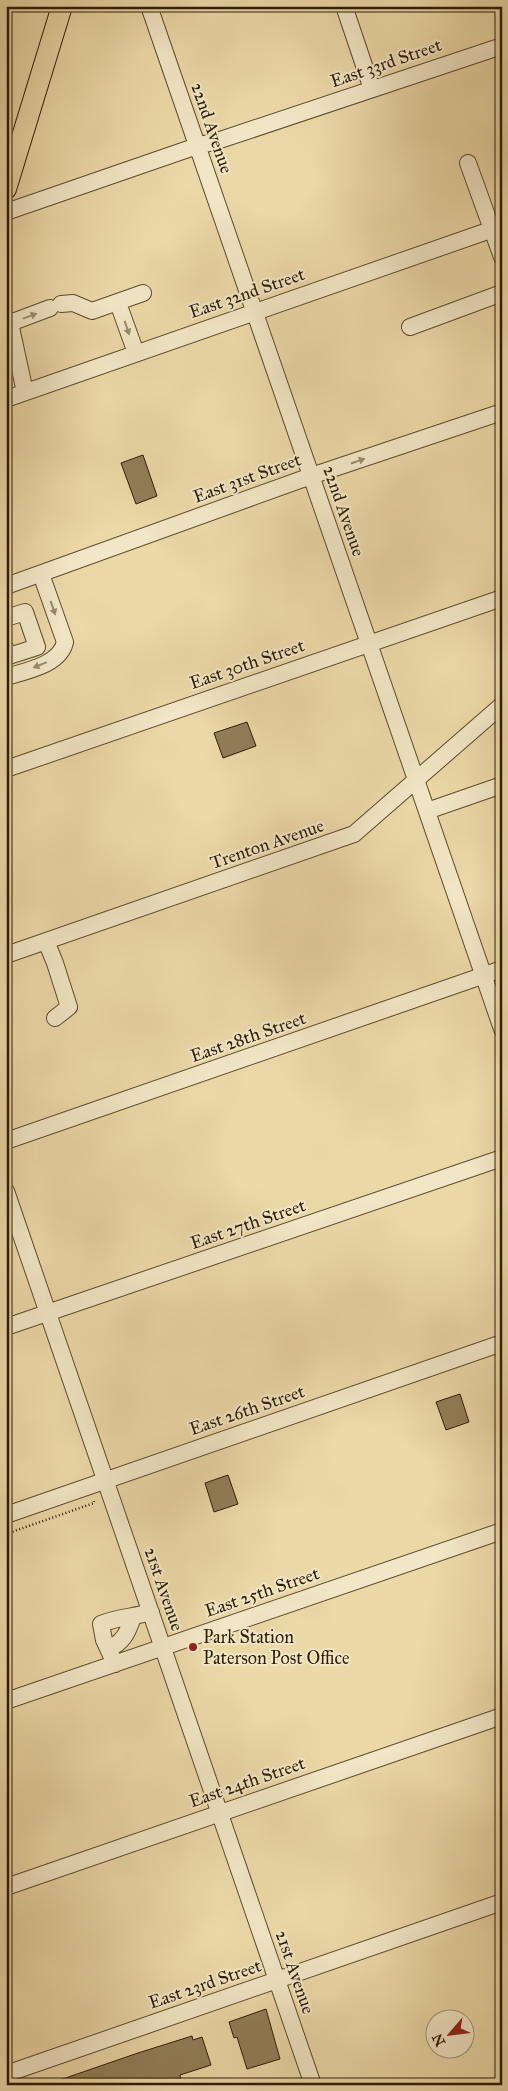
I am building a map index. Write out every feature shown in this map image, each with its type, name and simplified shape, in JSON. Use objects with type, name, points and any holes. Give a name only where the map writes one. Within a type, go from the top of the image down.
[{"type":"main road","points":[[6,189],[62,6]]},
{"type":"street","name":"22nd Avenue","points":[[149,6],[502,1029]]},
{"type":"street","points":[[344,6],[372,89]]},
{"type":"street","name":"East 33rd Street","points":[[197,146],[502,46]]},
{"type":"street","points":[[6,212],[197,146]]},
{"type":"street","points":[[468,163],[497,227],[502,257]]},
{"type":"street","name":"East 32nd Street","points":[[6,399],[497,227]]},
{"type":"street","points":[[25,392],[8,321],[72,303],[92,311],[143,293]]},
{"type":"street","points":[[410,327],[502,293]]},
{"type":"street","points":[[118,303],[136,353]]},
{"type":"street","name":"East 31st Street","points":[[6,586],[311,476],[502,412]]},
{"type":"street","points":[[6,677],[57,658],[63,650],[65,642],[41,574]]},
{"type":"street","name":"East 30th Street","points":[[6,769],[502,598]]},
{"type":"street","points":[[7,614],[25,612],[37,647],[7,654]]},
{"type":"street","name":"Trenton Avenue","points":[[6,955],[339,841],[354,834],[502,705]]},
{"type":"street","points":[[427,811],[502,785]]},
{"type":"street","points":[[46,941],[55,962],[69,1007],[55,1018]]},
{"type":"street","name":"East 28th Street","points":[[6,1141],[502,969]]},
{"type":"street","name":"East 27th Street","points":[[6,1327],[502,1158]]},
{"type":"street","name":"21st Avenue","points":[[6,1191],[313,2085]]},
{"type":"street","name":"East 26th Street","points":[[6,1515],[502,1343]]},
{"type":"street","name":"East 25th Street","points":[[6,1701],[112,1656],[163,1647],[502,1531]]},
{"type":"street","points":[[112,1656],[108,1638],[119,1626],[133,1617],[151,1612]]},
{"type":"street","name":"East 24th Street","points":[[6,1887],[502,1716]]},
{"type":"street","name":"East 23rd Street","points":[[6,2074],[502,1902]]},
{"type":"building","points":[[143,455],[157,496],[136,504],[121,463]]},
{"type":"building","points":[[247,722],[256,746],[223,758],[214,733]]},
{"type":"building","points":[[460,1394],[469,1422],[446,1430],[436,1402]]},
{"type":"building","points":[[228,1475],[238,1504],[214,1512],[205,1483]]},
{"type":"building","points":[[266,2009],[280,2059],[247,2069],[237,2037],[234,2038],[229,2022]]},
{"type":"building","points":[[192,2036],[193,2040],[202,2037],[211,2065],[180,2075],[181,2085],[52,2085],[51,2083],[138,2053]]},
{"type":"place","name":"Park Station Paterson Post Office","points":[[193,1647]]}]
